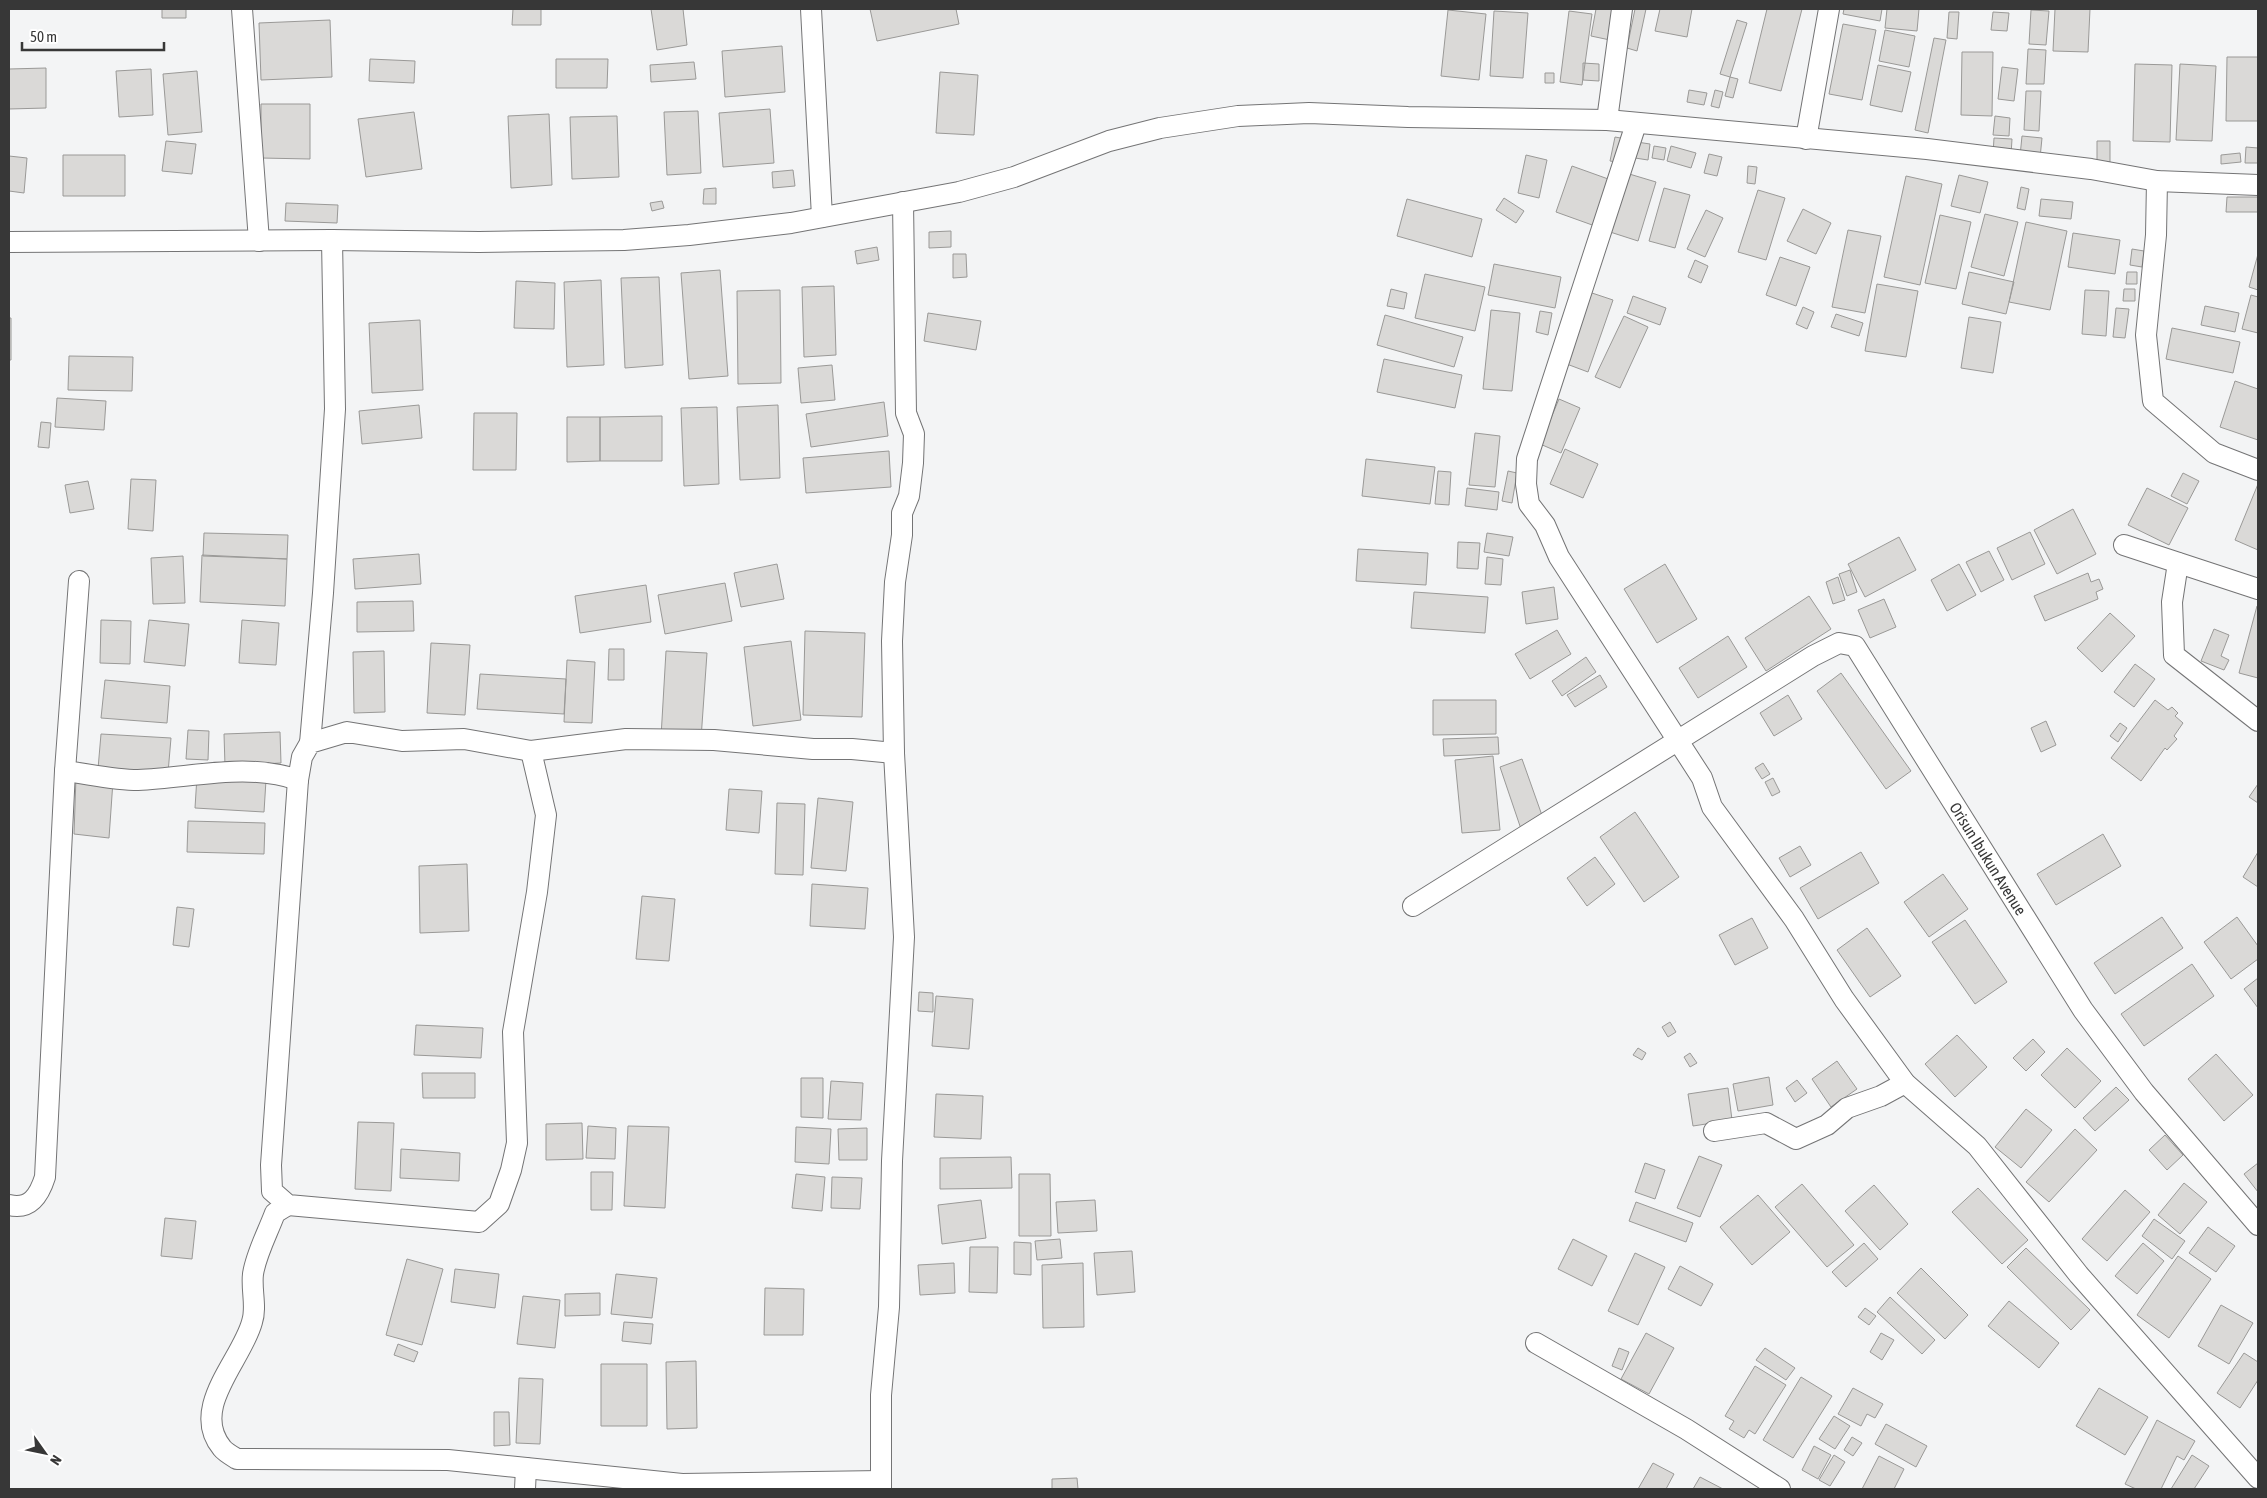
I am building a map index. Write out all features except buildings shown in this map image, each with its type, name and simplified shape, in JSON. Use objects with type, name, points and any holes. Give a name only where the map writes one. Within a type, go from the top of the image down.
[{"type":"street","points":[[242,9],[259,241]]},
{"type":"street","points":[[811,9],[822,217]]},
{"type":"street","points":[[1607,120],[1622,9]]},
{"type":"street","points":[[1806,139],[1829,9]]},
{"type":"street","points":[[9,242],[332,240],[480,242],[624,240],[688,235],[791,223],[959,192],[1014,177],[1110,141],[1160,128],[1238,116],[1309,113],[1408,117],[1607,120],[1986,156],[2091,169],[2157,181],[2258,185]]},
{"type":"street","points":[[1636,124],[1527,459],[1526,484],[1529,504],[1544,525],[1559,557],[1702,778],[1712,807],[1794,919],[1844,999],[1905,1084],[1977,1146],[2079,1275],[2258,1478]]},
{"type":"street","points":[[2157,181],[2156,235],[2146,335],[2154,401],[2214,453],[2258,470]]},
{"type":"street","points":[[532,751],[546,816],[537,892],[513,1032],[516,1143],[511,1170],[499,1204],[479,1222],[288,1205],[274,1213],[253,1272],[252,1296],[255,1312],[250,1329],[224,1376],[215,1401],[210,1426],[222,1448],[237,1459],[448,1460],[682,1484],[881,1485],[880,1394],[889,1307],[892,1162],[904,937],[894,753],[892,641],[895,582],[902,535],[902,513],[909,496],[914,434],[906,413],[903,202]]},
{"type":"street","points":[[288,1205],[272,1191],[271,1165],[298,780],[302,757],[310,743],[323,593],[335,409],[332,240]]},
{"type":"street","points":[[2124,546],[2258,589]]},
{"type":"street","points":[[2178,563],[2172,602],[2174,655],[2258,721]]},
{"type":"street","points":[[9,1205],[18,1208],[32,1202],[40,1191],[44,1177],[65,771],[79,581]]},
{"type":"street","name":"Orisun Ibukun Avenue","points":[[1677,740],[1812,656],[1839,644],[1855,646],[2083,1010],[2144,1092],[2258,1225]]},
{"type":"street","points":[[310,743],[347,732],[402,741],[464,739],[532,751],[626,739],[714,740],[812,749],[852,749],[894,753]]},
{"type":"street","points":[[1413,906],[1677,740]]},
{"type":"street","points":[[65,771],[137,780],[235,771],[282,775],[298,780]]},
{"type":"street","points":[[1714,1132],[1766,1123],[1796,1139],[1827,1125],[1847,1108],[1881,1096],[1905,1084]]},
{"type":"street","points":[[1536,1343],[1686,1429],[1780,1489]]},
{"type":"street","points":[[525,1489],[526,1468]]}]
